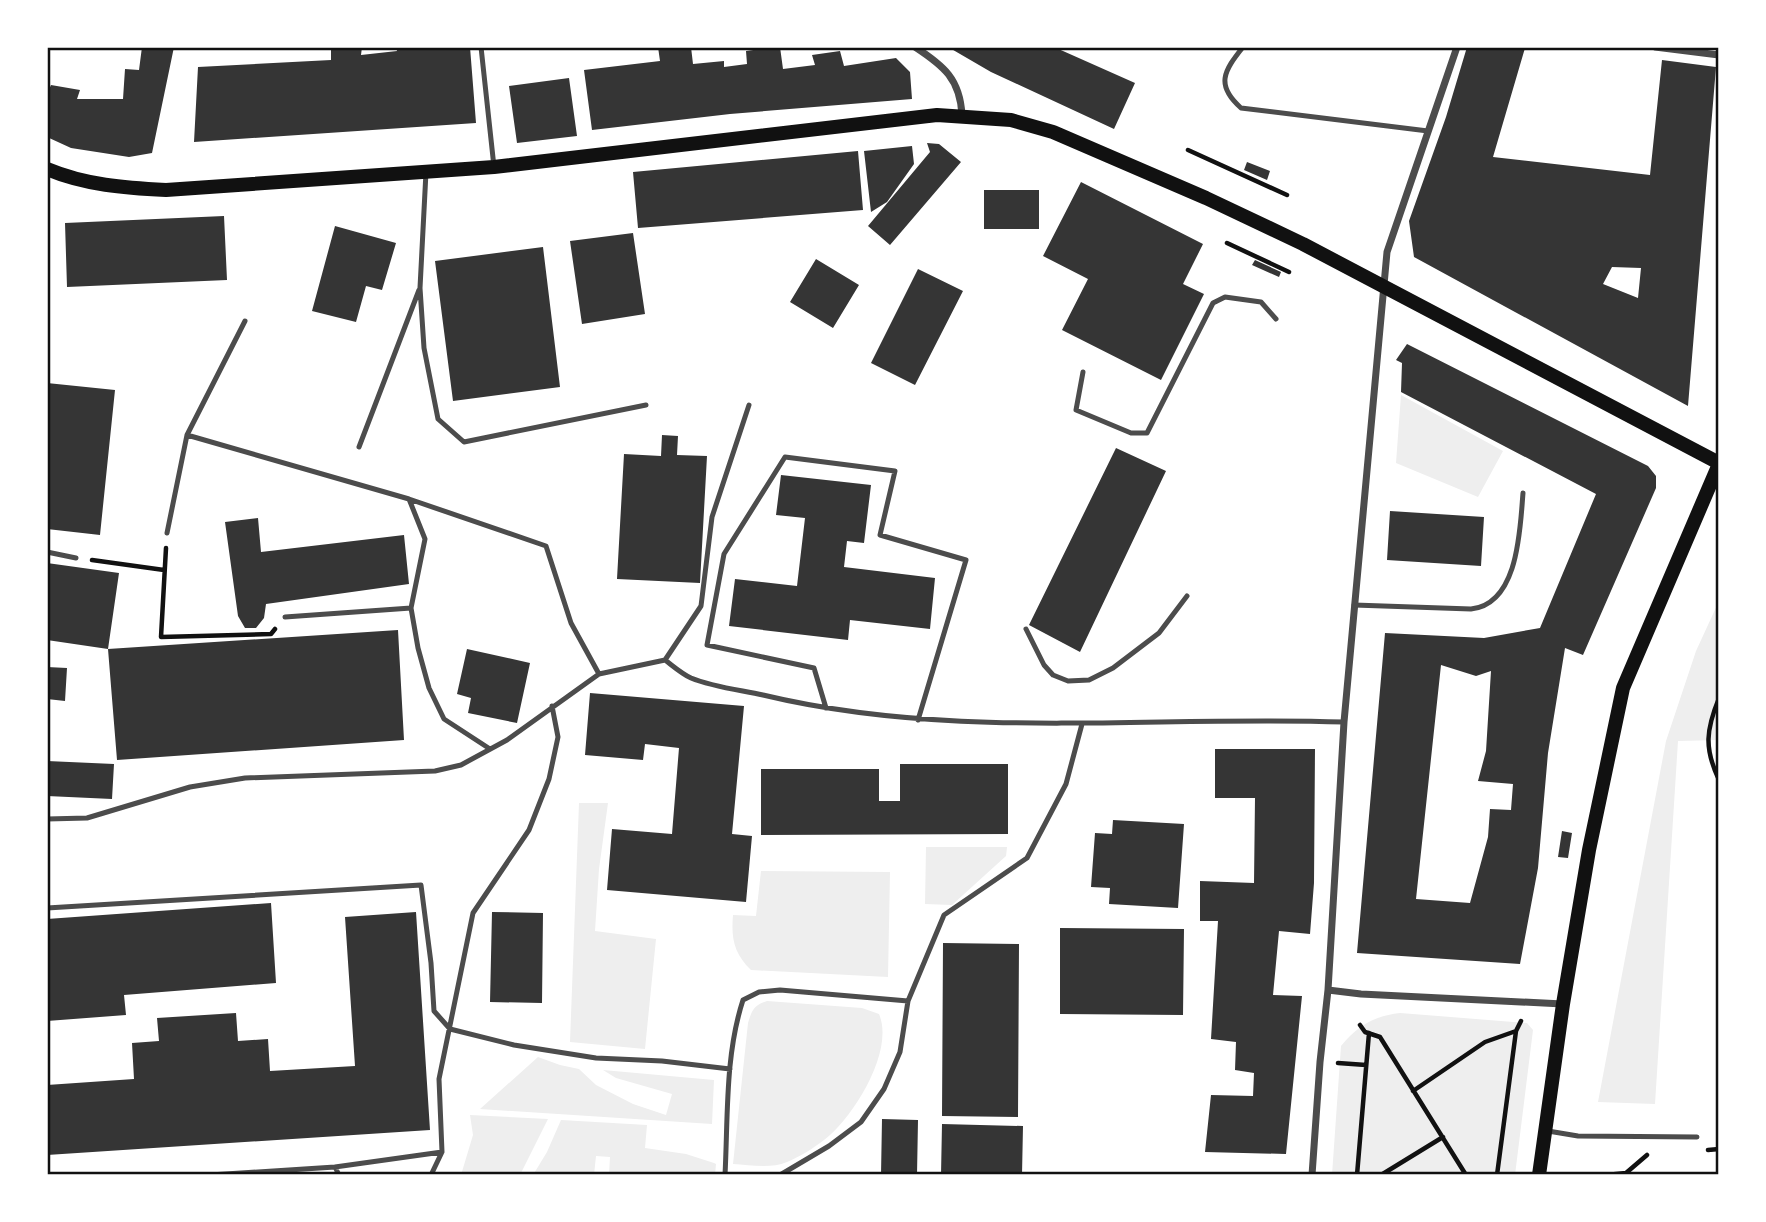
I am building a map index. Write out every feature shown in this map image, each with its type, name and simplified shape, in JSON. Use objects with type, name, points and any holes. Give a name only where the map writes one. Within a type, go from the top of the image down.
[{"type":"main road","points":[[47,169],[82,181],[166,190],[494,167],[937,115],[1011,120],[1054,132],[1206,198],[1322,253],[1719,463],[1623,688],[1589,850],[1563,1004],[1539,1175]]},
{"type":"street","points":[[915,47],[950,74],[961,99],[962,115]]},
{"type":"street","points":[[1312,1175],[1328,990],[1344,722],[1387,252],[1457,47]]},
{"type":"street","points":[[1655,47],[1719,55]]},
{"type":"street","points":[[1328,990],[1563,1004]]},
{"type":"lane","points":[[481,47],[494,167]]},
{"type":"lane","points":[[1243,47],[1228,65],[1225,79],[1225,89],[1241,108],[1429,131]]},
{"type":"lane","points":[[426,172],[420,288],[424,348],[438,419],[464,442],[646,404]]},
{"type":"lane","points":[[359,447],[420,288]]},
{"type":"lane","points":[[1083,372],[1076,410],[1131,433],[1147,433],[1213,303],[1224,297],[1261,302],[1276,319]]},
{"type":"lane","points":[[166,533],[187,435],[245,321]]},
{"type":"lane","points":[[425,394],[432,384]]},
{"type":"lane","points":[[47,819],[87,818],[190,786],[245,778],[435,771],[461,765],[507,740],[599,674],[665,660],[701,606],[712,517],[749,405]]},
{"type":"lane","points":[[187,435],[410,499],[546,546],[571,623],[599,674]]},
{"type":"lane","points":[[826,708],[814,668],[707,645],[724,554],[785,457],[895,471],[880,535],[966,560],[918,720]]},
{"type":"lane","points":[[1354,605],[1471,609],[1489,604],[1502,589],[1516,557],[1522,493]]},
{"type":"lane","points":[[410,499],[425,539],[411,608],[429,688],[444,719],[490,749]]},
{"type":"lane","points":[[47,552],[76,558]]},
{"type":"lane","points":[[1026,629],[1044,665],[1053,675],[1068,681],[1089,680],[1113,668],[1159,633],[1187,596]]},
{"type":"lane","points":[[285,617],[411,608]]},
{"type":"lane","points":[[665,660],[691,678],[795,703],[918,720],[1082,724],[1230,720],[1344,722]]},
{"type":"lane","points":[[431,1175],[442,1152],[439,1079],[473,913],[529,830],[549,779],[558,737],[552,706]]},
{"type":"lane","points":[[780,1175],[829,1146],[861,1122],[884,1089],[900,1052],[908,1001],[944,915],[1027,858],[1066,784],[1082,724]]},
{"type":"lane","points":[[47,908],[421,885],[434,1011],[450,1029],[514,1045],[596,1058],[662,1061],[730,1069]]},
{"type":"lane","points":[[725,1175],[730,1069],[737,1018],[743,1000],[759,992],[780,990],[908,1001]]},
{"type":"lane","points":[[1545,1131],[1578,1136],[1697,1137]]},
{"type":"lane","points":[[210,1175],[335,1167],[442,1152]]},
{"type":"lane","points":[[335,1167],[340,1175]]},
{"type":"path","points":[[1188,150],[1287,195]]},
{"type":"path","points":[[1227,243],[1289,272]]},
{"type":"path","points":[[166,533],[161,637],[271,634],[285,617]]},
{"type":"path","points":[[76,558],[164,570]]},
{"type":"path","points":[[1719,698],[1711,717],[1707,741],[1709,757],[1719,780]]},
{"type":"path","points":[[1497,1175],[1516,1031],[1522,1017]]},
{"type":"path","points":[[1360,1025],[1364,1032],[1380,1037],[1466,1175]]},
{"type":"path","points":[[1413,1091],[1485,1042],[1516,1031]]},
{"type":"path","points":[[1357,1175],[1369,1033]]},
{"type":"path","points":[[1337,1063],[1366,1065]]},
{"type":"path","points":[[1381,1175],[1443,1137]]},
{"type":"path","points":[[1705,1150],[1719,1149]]},
{"type":"path","points":[[1606,1175],[1626,1173],[1650,1153]]},
{"type":"shaded area","points":[[1401,395],[1503,451],[1478,497],[1396,463]]},
{"type":"shaded area","points":[[1719,601],[1719,740],[1678,741],[1655,1104],[1598,1102],[1666,741],[1696,651]]},
{"type":"shaded area","points":[[579,803],[608,803],[599,869],[595,931],[656,939],[645,1049],[570,1042]]},
{"type":"shaded area","points":[[926,847],[1007,847],[1006,856],[952,905],[925,904]]},
{"type":"shaded area","points":[[761,871],[890,872],[888,977],[751,970],[735,945],[733,915],[756,916]]},
{"type":"shaded area","points":[[767,1001],[862,1008],[879,1014],[881,1046],[868,1083],[858,1100],[824,1140],[781,1164],[733,1164],[748,1023],[754,1009]]},
{"type":"shaded area","points":[[1400,1013],[1527,1023],[1533,1030],[1515,1175],[1332,1175],[1341,1046],[1367,1023]]},
{"type":"shaded area","points":[[538,1057],[579,1069],[596,1085],[633,1104],[666,1115],[672,1094],[616,1078],[603,1070],[714,1080],[712,1124],[480,1109]]},
{"type":"shaded area","points":[[470,1115],[548,1119],[520,1175],[461,1175],[473,1135]]},
{"type":"shaded area","points":[[561,1120],[647,1125],[645,1148],[686,1154],[714,1163],[715,1175],[609,1175],[610,1157],[596,1156],[594,1175],[533,1175]]},
{"type":"building","points":[[142,47],[174,47],[152,153],[129,157],[71,148],[47,137],[47,94],[51,85],[80,90],[77,99],[123,99],[125,69],[139,70]]},
{"type":"building","points":[[331,47],[362,47],[361,55],[397,51],[396,47],[470,47],[476,123],[194,142],[198,67],[331,60]]},
{"type":"building","points":[[658,47],[691,47],[693,64],[724,61],[724,67],[747,64],[746,51],[775,47],[780,47],[783,69],[815,65],[812,55],[840,51],[844,66],[896,58],[910,72],[912,99],[730,114],[592,130],[584,70],[660,61]]},
{"type":"building","points":[[948,47],[1054,47],[1135,83],[1114,129],[991,72]]},
{"type":"building","points":[[1467,47],[1525,48],[1493,157],[1650,175],[1662,60],[1716,67],[1688,406],[1414,257],[1409,221],[1446,117]],"holes":[[[1612,267],[1641,268],[1638,298],[1603,284]]]},
{"type":"building","points":[[569,78],[577,136],[517,143],[509,86]]},
{"type":"building","points":[[927,143],[939,144],[961,162],[890,245],[868,226],[930,152]]},
{"type":"building","points":[[912,146],[914,164],[887,202],[871,212],[864,151]]},
{"type":"building","points":[[858,151],[863,210],[638,228],[633,172]]},
{"type":"building","points":[[1247,162],[1270,171],[1267,180],[1244,170]]},
{"type":"building","points":[[1081,182],[1203,244],[1183,284],[1204,294],[1161,380],[1062,330],[1088,279],[1043,256]]},
{"type":"building","points":[[984,190],[1039,190],[1039,229],[984,229]]},
{"type":"building","points":[[224,216],[227,280],[67,287],[65,223]]},
{"type":"building","points":[[335,226],[396,243],[382,290],[366,286],[356,322],[312,311]]},
{"type":"building","points":[[633,233],[645,314],[582,324],[570,241]]},
{"type":"building","points":[[543,247],[560,387],[453,401],[435,261]]},
{"type":"building","points":[[816,259],[859,285],[833,328],[790,302]]},
{"type":"building","points":[[1255,260],[1281,272],[1279,277],[1252,265]]},
{"type":"building","points":[[918,269],[963,291],[915,385],[871,363]]},
{"type":"building","points":[[1407,344],[1648,466],[1656,476],[1656,488],[1583,655],[1565,648],[1548,753],[1538,868],[1520,964],[1357,953],[1385,633],[1484,638],[1540,628],[1596,494],[1401,392],[1402,363],[1396,360]],"holes":[[[1441,665],[1476,676],[1491,671],[1486,751],[1478,781],[1513,784],[1511,810],[1490,809],[1488,837],[1470,903],[1416,899]]]},
{"type":"building","points":[[47,383],[115,390],[100,535],[47,529]]},
{"type":"building","points":[[662,435],[678,436],[677,455],[707,456],[700,583],[617,579],[624,454],[661,456]]},
{"type":"building","points":[[1116,448],[1166,471],[1080,652],[1029,625]]},
{"type":"building","points":[[781,475],[871,485],[864,543],[847,541],[844,567],[935,578],[930,629],[850,620],[848,640],[729,626],[735,579],[797,586],[805,518],[776,515]]},
{"type":"building","points":[[1390,511],[1484,517],[1481,566],[1387,560]]},
{"type":"building","points":[[258,518],[261,552],[404,535],[409,584],[266,604],[264,618],[256,628],[245,628],[238,616],[225,522]]},
{"type":"building","points":[[47,563],[119,573],[108,649],[47,640]]},
{"type":"building","points":[[398,630],[404,740],[117,760],[108,649]]},
{"type":"building","points":[[467,649],[530,663],[517,723],[468,713],[471,698],[457,694]]},
{"type":"building","points":[[47,667],[67,668],[65,701],[47,699]]},
{"type":"building","points":[[590,693],[744,706],[732,834],[752,836],[746,902],[607,890],[612,829],[672,834],[679,748],[645,744],[643,760],[585,755]]},
{"type":"building","points":[[1215,749],[1315,749],[1314,883],[1310,934],[1279,931],[1273,995],[1302,996],[1286,1154],[1205,1152],[1211,1095],[1253,1096],[1254,1073],[1235,1070],[1236,1042],[1211,1039],[1218,921],[1200,921],[1200,881],[1254,883],[1255,798],[1215,798]]},
{"type":"building","points":[[47,761],[114,764],[112,799],[47,796]]},
{"type":"building","points":[[900,764],[1008,764],[1008,834],[761,835],[761,769],[879,769],[879,801],[900,801]]},
{"type":"building","points":[[1113,820],[1184,824],[1178,908],[1109,904],[1110,888],[1091,887],[1095,833],[1112,834]]},
{"type":"building","points":[[1562,831],[1572,833],[1568,858],[1558,857]]},
{"type":"building","points":[[271,903],[276,983],[124,995],[126,1015],[47,1021],[47,919]]},
{"type":"building","points":[[416,912],[430,1130],[47,1155],[47,1085],[134,1079],[132,1043],[159,1041],[157,1018],[236,1013],[238,1041],[268,1039],[270,1071],[355,1066],[345,917]]},
{"type":"building","points":[[492,912],[543,913],[542,1003],[490,1002]]},
{"type":"building","points":[[1060,928],[1184,929],[1183,1015],[1060,1014]]},
{"type":"building","points":[[943,943],[1019,944],[1018,1117],[942,1116]]},
{"type":"building","points":[[882,1119],[918,1120],[917,1175],[881,1175]]},
{"type":"building","points":[[942,1124],[1023,1126],[1022,1175],[941,1175]]}]
